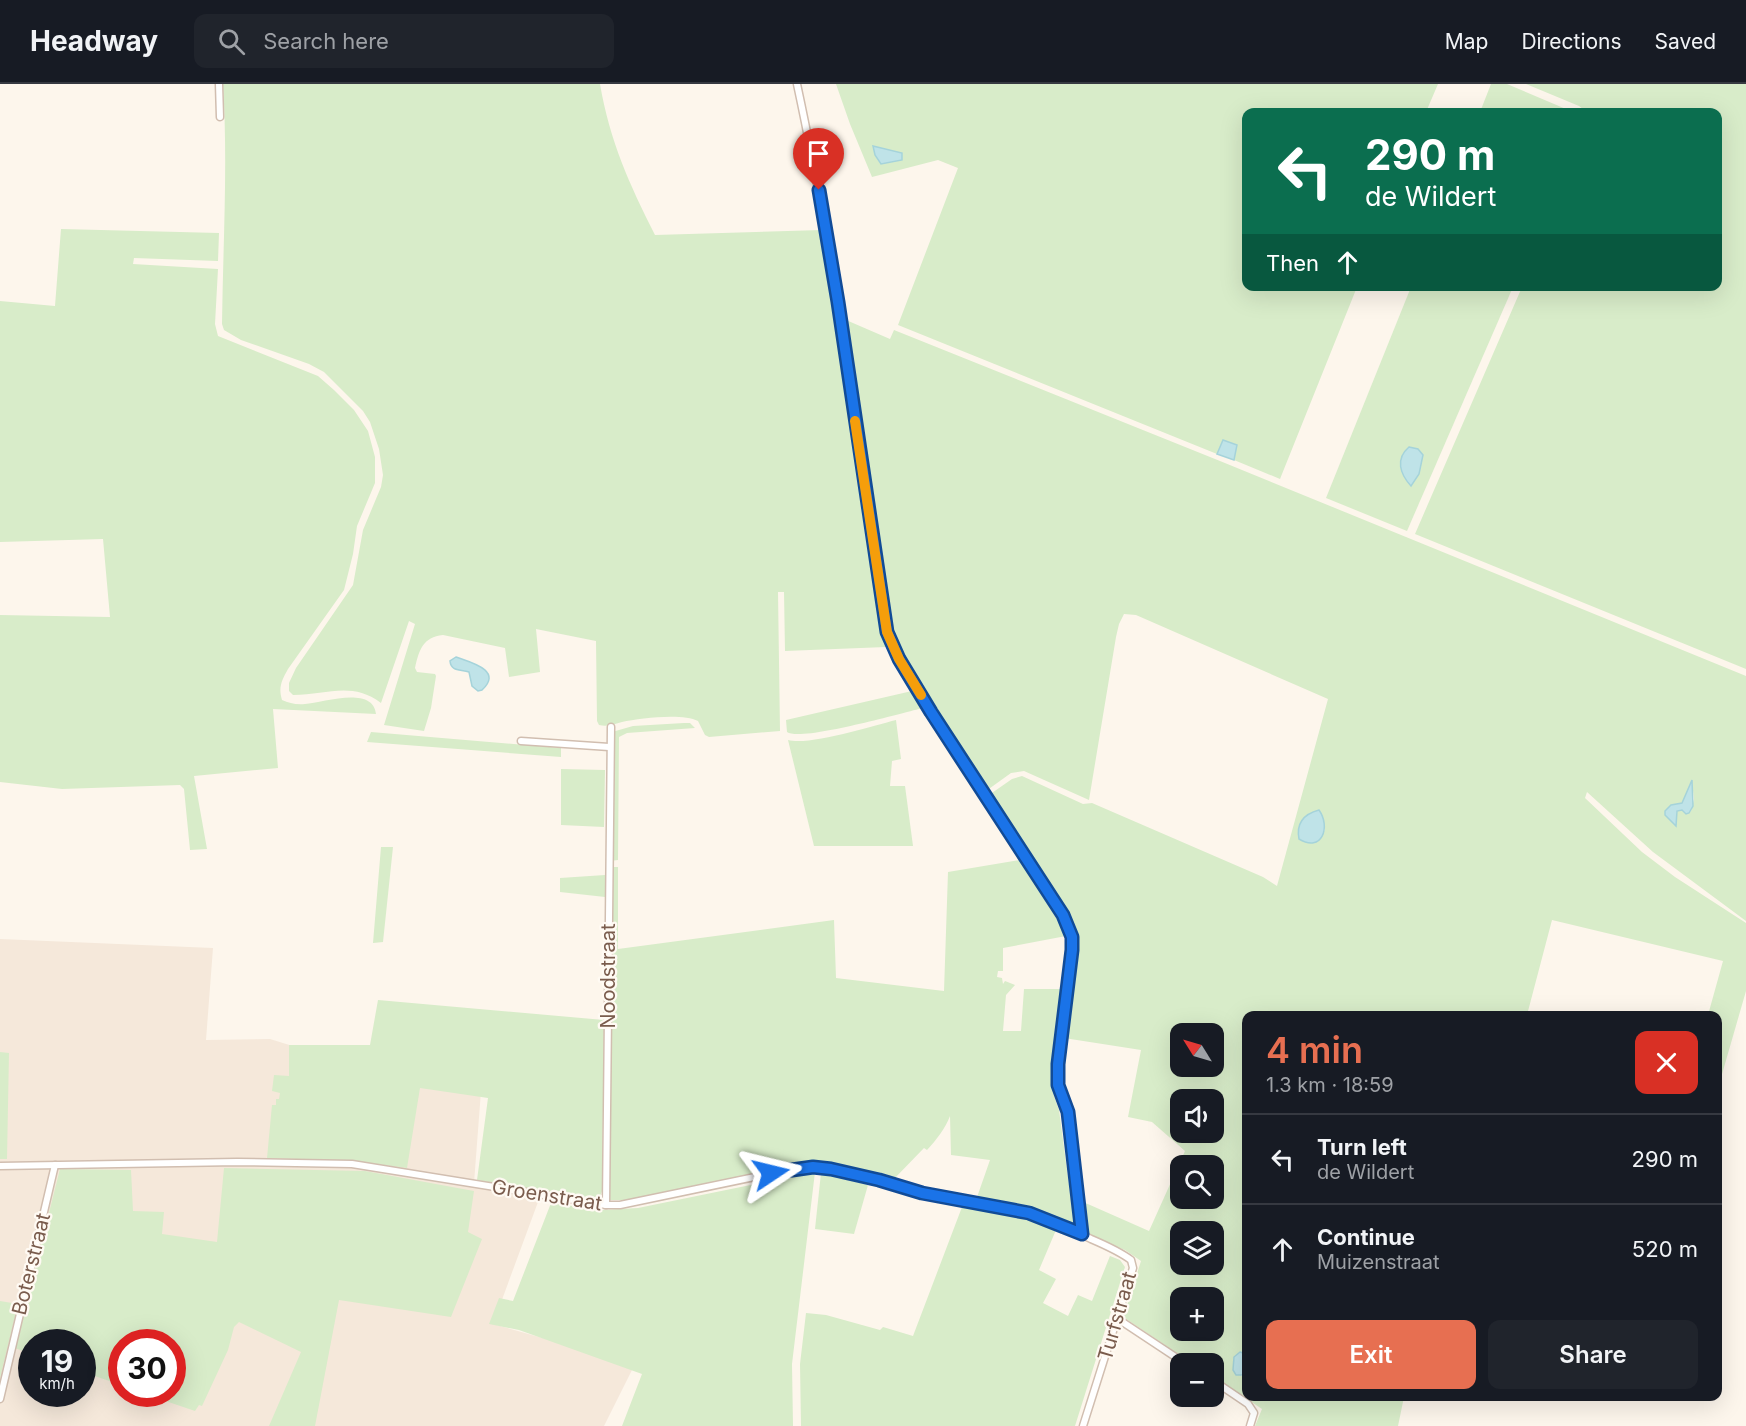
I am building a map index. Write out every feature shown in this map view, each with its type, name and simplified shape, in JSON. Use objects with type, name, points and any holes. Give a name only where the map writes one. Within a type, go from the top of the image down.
[{"type":"street","points":[[219,84],[220,117]]},
{"type":"street","points":[[797,84],[815,167],[838,302],[887,632],[899,659],[1063,915],[1072,937],[1058,1064],[1058,1085],[1068,1112],[1082,1234]]},
{"type":"street","name":"Noodstraat","points":[[606,1205],[611,727]]},
{"type":"street","points":[[521,741],[609,747]]},
{"type":"street","name":"Groenstraat","points":[[0,1166],[237,1162],[352,1164],[606,1205],[620,1205],[793,1169],[813,1167],[879,1180],[922,1193],[1029,1213],[1082,1234]]},
{"type":"street","name":"Boterstraat","points":[[0,1399],[55,1165]]},
{"type":"street","name":"Turfstraat","points":[[1082,1234],[1122,1253],[1131,1260],[1133,1268],[1083,1426]]},
{"type":"street","points":[[1118,1319],[1170,1353]]},
{"type":"street","points":[[1224,1388],[1242,1400]]},
{"type":"street","points":[[1244,1401],[1254,1413],[1250,1426]]},
{"type":"shaded area","points":[[0,939],[213,948],[206,1040],[270,1039],[422,1086],[481,1091],[474,1183],[538,1202],[493,1324],[635,1364],[604,1426],[0,1426]]},
{"type":"green space","points":[[223,84],[600,84],[615,144],[655,235],[822,230],[866,539],[886,647],[785,651],[784,592],[778,592],[780,731],[709,737],[705,735],[698,721],[682,717],[650,718],[599,725],[597,721],[596,641],[536,629],[540,672],[509,677],[505,648],[443,635],[426,642],[420,650],[415,668],[417,672],[436,676],[431,708],[424,731],[384,725],[415,624],[409,621],[381,703],[370,696],[349,691],[293,695],[289,691],[289,683],[296,668],[353,585],[363,530],[381,487],[383,475],[379,449],[370,422],[363,411],[324,372],[309,364],[241,340],[224,330],[222,324],[225,174]]},
{"type":"green space","points":[[836,84],[1438,84],[1428,108],[1242,108],[1242,291],[1355,291],[1280,479],[1234,460],[1237,445],[1223,440],[1217,454],[898,325],[958,168],[938,160],[872,177]]},
{"type":"green space","points":[[1491,84],[1507,84],[1564,108],[1482,108]]},
{"type":"green space","points":[[1526,84],[1746,84],[1746,669],[1415,534],[1520,291],[1722,291],[1722,108],[1582,108]]},
{"type":"green space","points":[[61,229],[219,233],[218,261],[134,258],[133,264],[218,269],[215,324],[218,336],[318,376],[354,410],[368,431],[375,457],[375,483],[357,526],[344,590],[288,669],[282,680],[280,691],[282,700],[296,704],[346,698],[366,700],[373,705],[376,714],[273,709],[278,768],[194,776],[207,849],[190,850],[184,789],[180,785],[62,789],[0,782],[0,615],[110,617],[103,539],[0,542],[0,301],[55,306]]},
{"type":"green space","points":[[1409,291],[1511,291],[1407,531],[1326,498]]},
{"type":"green space","points":[[846,320],[890,339],[894,330],[1746,676],[1746,921],[1653,852],[1587,792],[1585,798],[1642,852],[1675,877],[1746,923],[1746,991],[1722,1074],[1722,1011],[1709,1011],[1723,961],[1552,920],[1528,1011],[1242,1011],[1242,1396],[1224,1384],[1224,1353],[1177,1353],[1123,1317],[1141,1261],[1125,1250],[1085,1234],[1081,1201],[1149,1231],[1170,1184],[1170,1209],[1224,1209],[1224,1155],[1183,1155],[1185,1151],[1176,1143],[1224,1143],[1224,1089],[1170,1089],[1170,1138],[1152,1122],[1128,1117],[1141,1050],[1064,1038],[1075,939],[1070,924],[989,795],[1012,779],[1022,776],[1083,804],[1092,803],[1263,877],[1277,886],[1328,699],[1136,615],[1124,614],[1116,637],[1089,800],[1024,771],[1011,773],[986,791],[901,654],[894,638],[876,530]],"holes":[[[1692,782],[1694,799],[1691,811],[1686,814],[1682,810],[1677,811],[1676,825],[1671,805],[1682,803]],[[1300,824],[1325,829],[1321,838],[1315,843],[1299,839]]]},
{"type":"green space","points":[[912,691],[923,708],[830,730],[796,734],[787,732],[786,720]]},
{"type":"green space","points":[[896,720],[901,759],[892,761],[890,786],[905,786],[913,846],[814,846],[788,740],[825,738]]},
{"type":"green space","points":[[690,723],[695,728],[627,733],[619,737],[618,860],[610,861],[612,732],[633,726]]},
{"type":"green space","points":[[371,732],[561,748],[561,757],[367,742]]},
{"type":"green space","points":[[561,769],[605,770],[604,827],[561,825]]},
{"type":"green space","points":[[381,847],[393,847],[383,942],[373,943]]},
{"type":"green space","points":[[1020,860],[1066,936],[1003,948],[1003,971],[998,971],[997,977],[1002,978],[1003,984],[1005,981],[1015,985],[1006,995],[1003,1031],[1021,1031],[1024,989],[1062,989],[1052,1081],[1059,1110],[1074,1222],[1072,1227],[1025,1209],[976,1200],[990,1160],[951,1155],[950,1116],[931,1146],[927,1150],[924,1148],[892,1181],[836,1167],[801,1164],[627,1200],[609,1200],[611,867],[618,867],[618,949],[834,920],[836,978],[944,991],[948,872]]},
{"type":"green space","points":[[605,875],[605,897],[560,892],[560,878]]},
{"type":"green space","points":[[378,1000],[604,1020],[602,1191],[599,1200],[563,1196],[477,1180],[488,1098],[420,1088],[407,1168],[354,1161],[267,1158],[272,1105],[276,1105],[276,1099],[279,1099],[280,1093],[272,1091],[274,1075],[289,1076],[289,1045],[370,1045]]},
{"type":"green space","points":[[0,1052],[9,1053],[7,1159],[0,1159]]},
{"type":"green space","points":[[224,1168],[365,1171],[474,1191],[468,1232],[482,1239],[451,1317],[339,1300],[315,1426],[269,1426],[301,1352],[239,1322],[234,1327],[228,1350],[202,1406],[199,1405],[195,1411],[183,1407],[186,1407],[186,1329],[108,1329],[108,1381],[96,1376],[96,1329],[20,1329],[60,1169],[131,1170],[133,1211],[164,1212],[162,1234],[217,1242]]},
{"type":"green space","points":[[815,1172],[792,1364],[793,1426],[622,1426],[642,1374],[519,1330],[489,1324],[499,1298],[513,1301],[551,1203],[601,1210],[638,1208]]},
{"type":"green space","points":[[821,1173],[868,1185],[854,1234],[815,1229]]},
{"type":"green space","points":[[962,1207],[1013,1215],[1056,1230],[1039,1270],[1056,1279],[1043,1303],[1068,1316],[1078,1295],[1092,1301],[1110,1256],[1120,1260],[1125,1267],[1075,1426],[801,1426],[800,1364],[806,1313],[826,1315],[880,1330],[883,1327],[913,1336]]},
{"type":"green space","points":[[0,1301],[18,1304],[0,1378]]},
{"type":"green space","points":[[1250,1401],[1403,1401],[1398,1426],[1255,1426],[1262,1409]]},
{"type":"water","points":[[873,146],[902,153],[902,160],[881,164],[875,155]]},
{"type":"water","points":[[1223,440],[1237,445],[1234,460],[1217,454]]},
{"type":"water","points":[[1409,447],[1418,449],[1423,455],[1419,474],[1411,486],[1404,477],[1401,466],[1402,456]]},
{"type":"water","points":[[456,657],[476,664],[487,672],[488,683],[482,690],[478,691],[472,686],[469,672],[452,667],[450,661]]},
{"type":"water","points":[[1692,780],[1693,806],[1686,814],[1682,810],[1677,811],[1676,826],[1665,815],[1665,811],[1671,805],[1682,803]]},
{"type":"water","points":[[1319,810],[1324,824],[1322,836],[1314,843],[1299,839],[1298,833],[1302,820]]},
{"type":"water","points":[[1242,1353],[1242,1375],[1236,1375],[1233,1370],[1234,1357]]},
{"type":"slow traffic","points":[[855,421],[887,632],[899,659],[921,695]]},
{"type":"route","points":[[771,1173],[813,1167],[831,1169],[922,1193],[1029,1213],[1082,1234],[1068,1112],[1058,1085],[1058,1064],[1072,937],[1063,915],[931,712],[899,659],[887,632],[819,190]]}]
